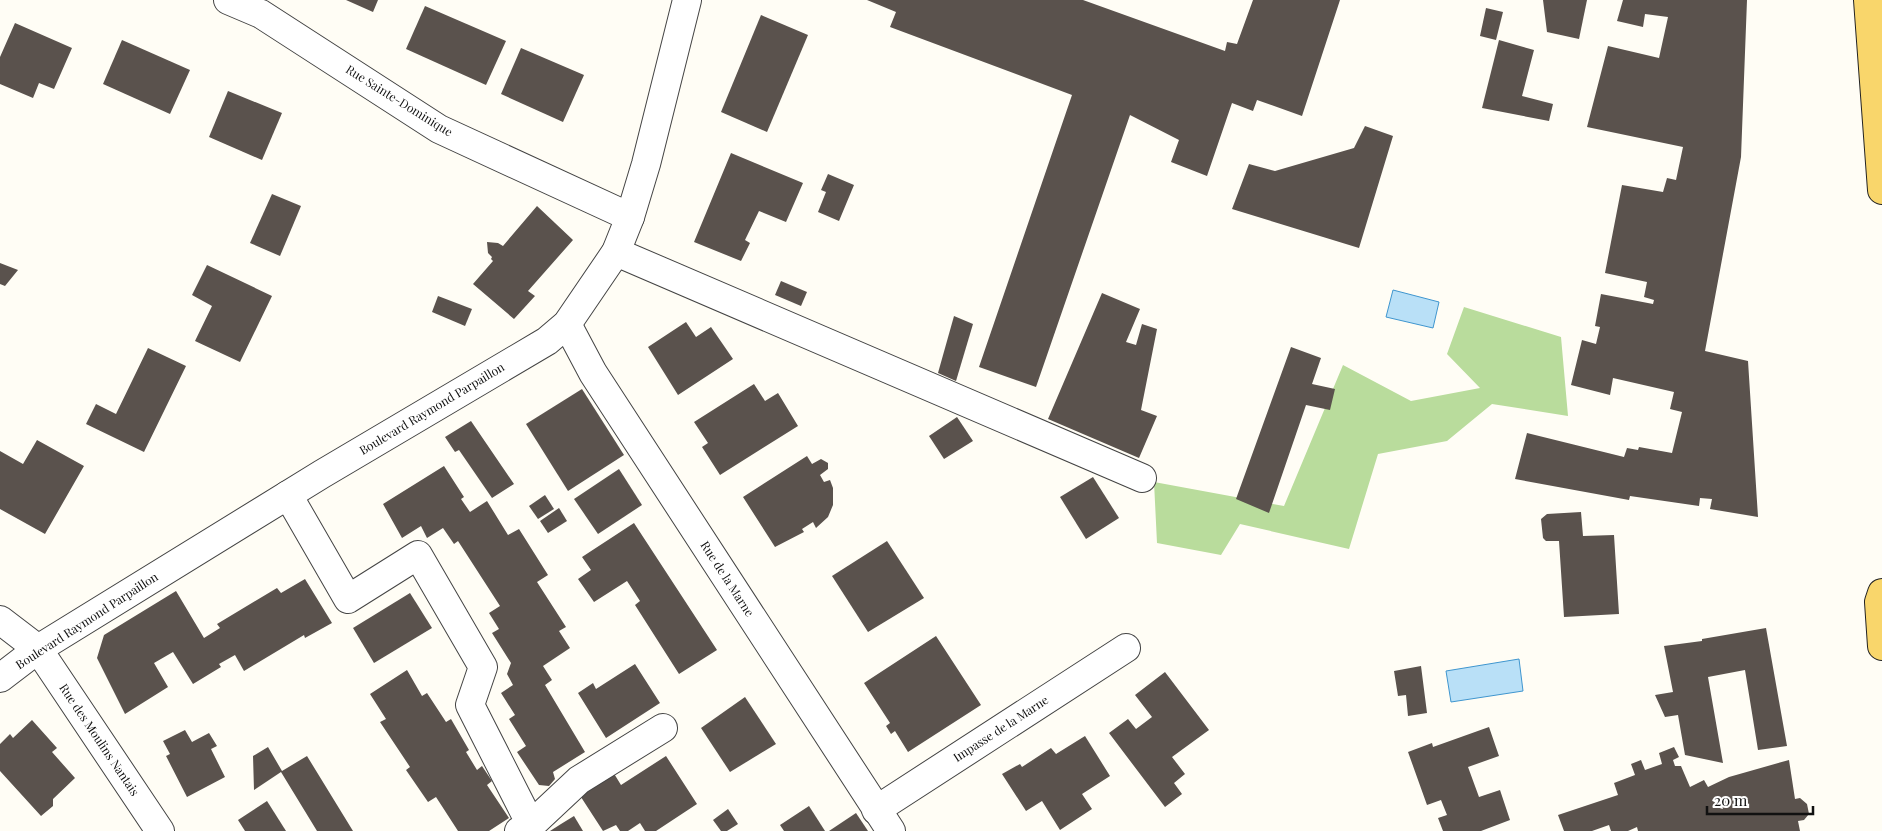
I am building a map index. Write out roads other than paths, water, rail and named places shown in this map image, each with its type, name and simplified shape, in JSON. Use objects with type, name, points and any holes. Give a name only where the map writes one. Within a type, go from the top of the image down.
[{"type":"main road","points":[[1868,0],[1882,190]]},
{"type":"main road","points":[[1882,593],[1879,602],[1882,646]]},
{"type":"street","name":"Rue Sainte-Dominique","points":[[228,0],[262,14],[439,129],[630,217]]},
{"type":"street","name":"Boulevard Raymond Parpaillon","points":[[0,678],[38,649],[288,496],[547,342],[568,324],[616,252],[630,217],[646,164],[687,0]]},
{"type":"street","points":[[616,252],[1142,478]]},
{"type":"street","name":"Rue de la Marne","points":[[568,324],[593,373],[884,821]]},
{"type":"street","points":[[288,496],[348,599],[418,555],[483,667],[470,705],[525,828],[579,780],[663,728]]},
{"type":"street","name":"Rue des Moulins Nantais","points":[[0,620],[38,649],[160,831]]},
{"type":"street","name":"Impasse de la Marne","points":[[884,821],[1126,648]]},
{"type":"water","points":[[1393,290],[1439,302],[1433,328],[1386,317]]},
{"type":"water","points":[[1519,659],[1523,691],[1451,702],[1446,671]]}]
